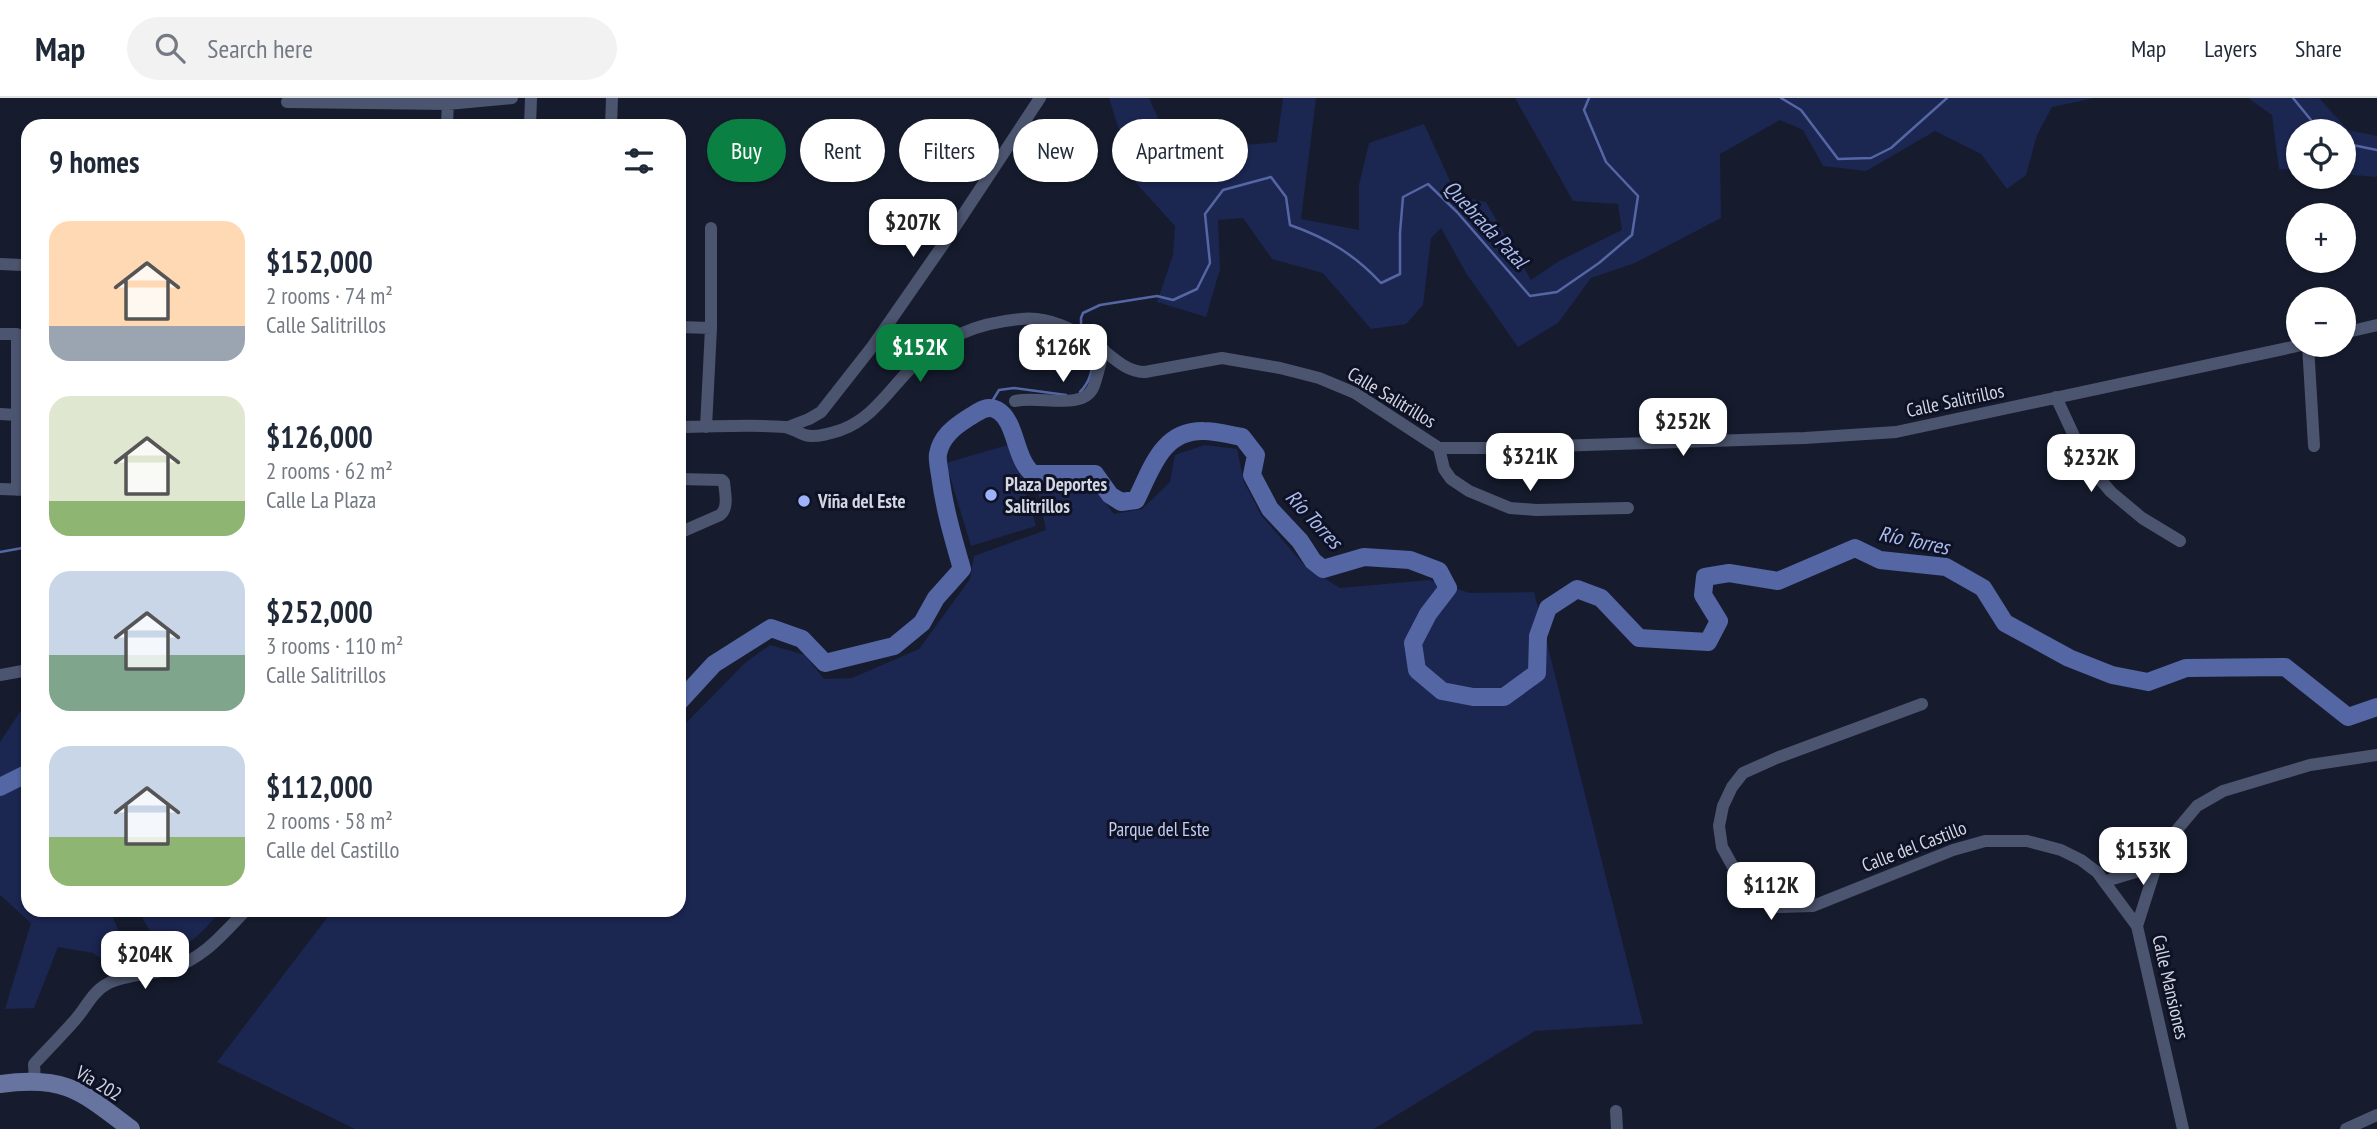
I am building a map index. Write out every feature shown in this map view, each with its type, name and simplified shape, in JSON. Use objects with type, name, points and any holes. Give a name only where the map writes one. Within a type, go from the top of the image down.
[{"type":"main road","name":"Vía 202","points":[[0,1084],[35,1081],[59,1083],[77,1089],[131,1129]]},
{"type":"street","points":[[287,102],[512,98]]},
{"type":"street","points":[[530,119],[531,98]]},
{"type":"street","points":[[611,119],[612,98]]},
{"type":"street","points":[[788,427],[821,412],[872,347],[1040,98]]},
{"type":"street","points":[[447,119],[448,101]]},
{"type":"street","points":[[706,427],[711,328],[711,228]]},
{"type":"street","points":[[0,264],[21,265]]},
{"type":"street","name":"Calle Salitrillos","points":[[686,428],[788,427],[807,436],[841,430],[859,421],[878,406],[912,368],[946,339],[969,329],[1025,318],[1051,322],[1075,332],[1132,371],[1145,372],[1222,358],[1248,361],[1319,378],[1355,393],[1439,448],[1805,438],[1896,432],[2286,349]]},
{"type":"street","points":[[2356,330],[2377,325]]},
{"type":"street","points":[[686,327],[711,328]]},
{"type":"street","points":[[0,334],[18,334],[17,415],[21,475]]},
{"type":"street","points":[[1015,401],[1027,398],[1076,401],[1085,398],[1092,389],[1099,347]]},
{"type":"street","points":[[2306,357],[2314,446]]},
{"type":"street","points":[[2056,397],[2081,452],[2111,492],[2134,511],[2180,541]]},
{"type":"street","points":[[0,414],[17,415]]},
{"type":"street","points":[[1439,448],[1444,468],[1451,479],[1469,491],[1510,508],[1629,508]]},
{"type":"street","points":[[686,480],[722,480],[726,506],[720,515],[686,530]]},
{"type":"street","points":[[0,489],[21,490]]},
{"type":"street","points":[[0,676],[21,672]]},
{"type":"street","name":"Calle del Castillo","points":[[1922,704],[1743,773],[1731,787],[1719,826],[1722,847],[1741,881],[1768,903],[1779,907],[1812,906],[1953,850],[1985,841],[2027,841],[2061,850],[2081,860],[2106,881],[2137,926]]},
{"type":"street","name":"Calle Mansiones","points":[[2183,1129],[2137,926],[2159,857],[2197,806],[2223,791],[2310,765],[2377,755]]},
{"type":"street","points":[[2106,881],[2142,870],[2159,857]]},
{"type":"street","points":[[35,1081],[34,1064],[78,1018],[95,993],[121,979],[170,969],[192,961],[213,946],[240,917]]},
{"type":"street","points":[[1616,1111],[1617,1129]]},
{"type":"street","points":[[2346,1129],[2377,1115]]},
{"type":"green space","points":[[1109,98],[1149,98],[1158,119],[1116,119]]},
{"type":"green space","points":[[1283,98],[1316,98],[1301,219],[1359,230],[1359,185],[1369,143],[1424,124],[1457,196],[1486,202],[1531,280],[1559,261],[1622,230],[1618,204],[1573,201],[1515,98],[2095,98],[2052,107],[2037,135],[2026,175],[2007,189],[1981,154],[1935,131],[1866,171],[1823,166],[1803,130],[1780,120],[1720,154],[1721,218],[1635,263],[1591,278],[1558,323],[1518,347],[1466,273],[1441,228],[1431,238],[1423,305],[1406,324],[1371,329],[1323,273],[1272,259],[1243,218],[1218,220],[1220,269],[1206,317],[1157,302],[1173,255],[1175,226],[1136,183],[1248,182],[1248,145],[1277,142]]},
{"type":"green space","points":[[2248,98],[2319,98],[2338,119],[2286,119],[2286,169],[2279,169],[2272,115]]},
{"type":"green space","points":[[2356,132],[2377,136],[2377,177],[2356,175]]},
{"type":"green space","name":"Plaza Deportes Salitrillos","points":[[1011,444],[1036,526],[971,546],[946,463]]},
{"type":"green space","name":"Parque del Este","points":[[1205,445],[1237,449],[1244,482],[1261,515],[1305,566],[1340,588],[1429,580],[1470,593],[1534,592],[1643,1024],[1535,1031],[1374,1129],[355,1129],[217,1062],[328,917],[686,917],[686,723],[746,662],[770,645],[805,655],[824,679],[852,678],[919,649],[970,579],[974,556],[1046,530],[1037,487],[1091,484],[1114,514],[1142,509],[1170,482],[1175,455]]},
{"type":"green space","points":[[20,712],[21,914],[0,895],[0,742]]},
{"type":"green space","points":[[24,917],[113,917],[129,955],[102,959],[93,953],[58,947],[34,1008],[5,1009],[31,923]]},
{"type":"green space","points":[[142,917],[215,917],[194,939],[176,948],[168,948],[160,943]]},
{"type":"waterway","name":"Quebrada Patal","points":[[1081,329],[1083,313],[1100,305],[1157,296],[1173,300],[1197,289],[1210,263],[1205,214],[1223,190],[1271,177],[1286,197],[1290,225],[1339,248],[1381,283],[1400,274],[1403,197],[1428,184],[1457,212],[1530,296],[1557,292],[1599,263],[1632,235],[1638,196],[1606,162],[1584,110],[1589,98]]},
{"type":"waterway","name":"Quebrada Patal","points":[[1781,98],[1801,110],[1838,159],[1871,158],[1891,148],[1947,98]]},
{"type":"waterway","name":"Quebrada Patal","points":[[2293,98],[2310,119]]},
{"type":"waterway","name":"Quebrada Patal","points":[[2356,146],[2377,150]]},
{"type":"waterway","name":"Quebrada Patal","points":[[1080,392],[1088,381],[1092,368],[1083,342]]},
{"type":"waterway","name":"Quebrada Patal","points":[[988,408],[999,390],[1014,388],[1066,395]]},
{"type":"waterway","name":"Río Torres","points":[[686,694],[714,664],[771,628],[802,639],[825,663],[894,646],[922,623],[936,598],[962,569],[944,499],[938,454],[945,438],[958,425],[978,412],[993,408],[1004,415],[1022,459],[1033,474],[1095,474],[1110,495],[1121,502],[1136,500],[1160,453],[1178,437],[1190,432],[1204,431],[1242,437],[1256,455],[1252,475],[1270,509],[1300,541],[1313,561],[1323,569],[1364,557],[1410,560],[1439,571],[1448,588],[1428,614],[1413,643],[1417,670],[1442,691],[1473,697],[1504,697],[1537,673],[1538,636],[1548,608],[1577,589],[1601,598],[1639,638],[1708,642],[1719,621],[1703,595],[1705,577],[1729,573],[1778,581],[1855,548],[1880,560],[1946,567],[1983,588],[2005,623],[2069,658],[2112,675],[2148,682],[2186,668],[2285,667],[2348,717],[2377,707]]},
{"type":"waterway","points":[[0,552],[21,548]]},
{"type":"waterway","name":"Río Torres","points":[[0,787],[21,776]]},
{"type":"place","name":"Plaza Deportes Salitrillos","points":[[991,495]]},
{"type":"place","name":"Viña del Este","points":[[804,501]]}]
